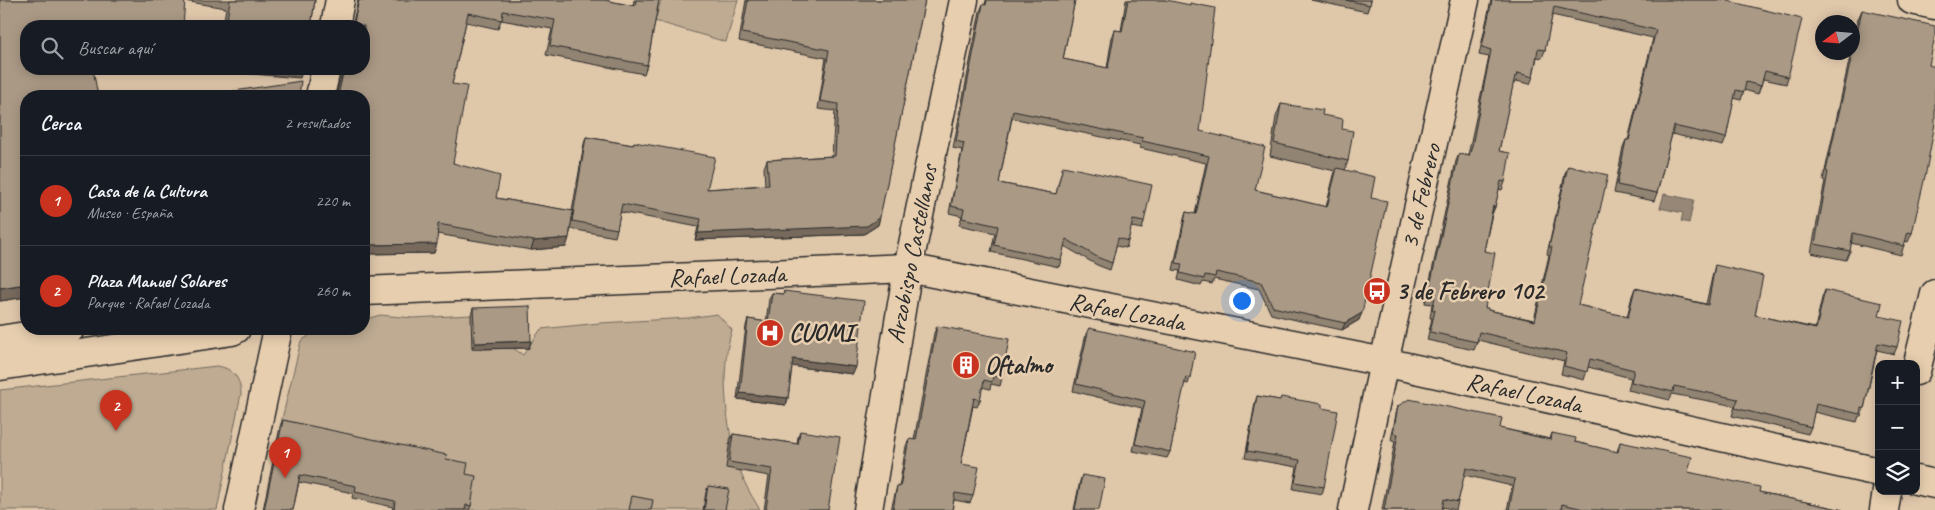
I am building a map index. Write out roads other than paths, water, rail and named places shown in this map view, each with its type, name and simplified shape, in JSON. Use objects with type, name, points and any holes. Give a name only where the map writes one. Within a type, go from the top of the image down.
[{"type":"street","points":[[336,20],[340,0]]},
{"type":"street","name":"Arzobispo Castellanos","points":[[868,510],[908,268],[964,0]]},
{"type":"street","name":"3 de Febrero","points":[[1353,510],[1465,0]]},
{"type":"street","points":[[1912,0],[1935,5]]},
{"type":"street","points":[[321,90],[325,75]]},
{"type":"street","name":"Rafael Lozada","points":[[370,291],[908,268],[1384,362],[1875,471]]},
{"type":"street","points":[[1918,360],[1935,294]]},
{"type":"street","points":[[0,340],[32,335]]},
{"type":"street","points":[[0,366],[205,335]]},
{"type":"street","points":[[239,510],[277,335]]},
{"type":"street","points":[[1920,481],[1935,484]]},
{"type":"street","points":[[1884,510],[1887,495]]},
{"type":"place","name":"3 de Febrero 102","points":[[1377,291]]},
{"type":"place","name":"CUOMI","points":[[770,333]]},
{"type":"place","name":"Oftalmo","points":[[966,365]]},
{"type":"place","name":"Plaza Manuel Solares","points":[[116,431]]},
{"type":"place","name":"Casa de la Cultura","points":[[285,478]]}]
